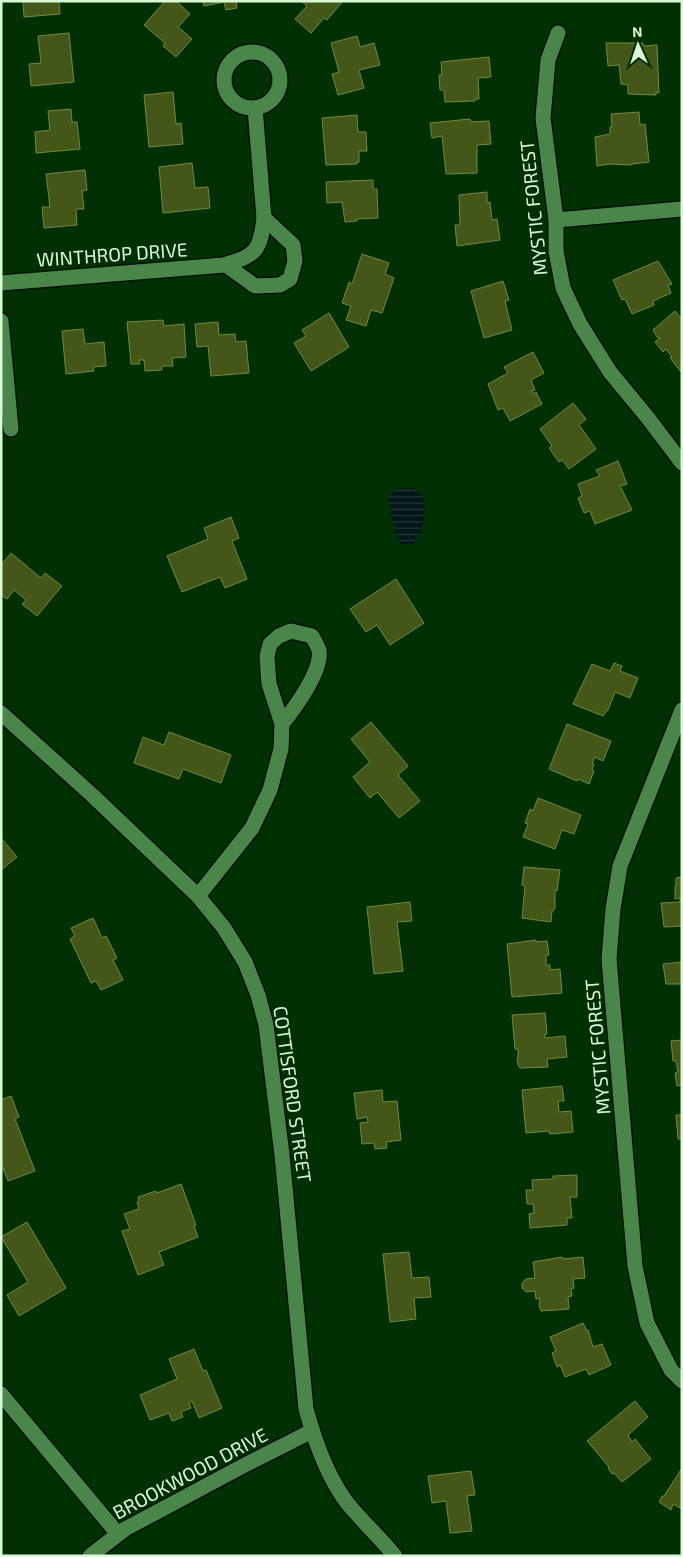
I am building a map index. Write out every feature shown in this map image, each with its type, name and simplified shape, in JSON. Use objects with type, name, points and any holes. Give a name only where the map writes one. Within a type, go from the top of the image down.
[{"type":"street","name":"MYSTIC FOREST","points":[[558,33],[548,60],[543,118],[556,220],[556,251],[563,288],[580,324],[610,372],[682,463]]},
{"type":"street","points":[[226,265],[255,286],[280,285],[290,280],[295,261],[293,245],[264,218],[255,108]]},
{"type":"street","points":[[556,220],[682,209]]},
{"type":"street","name":"WINTHROP DRIVE","points":[[1,283],[226,265],[244,260],[257,248],[262,234],[264,218]]},
{"type":"street","points":[[1,321],[11,429]]},
{"type":"street","points":[[198,896],[252,828],[270,790],[281,749],[282,724],[269,684],[267,656],[270,644],[279,636],[291,631],[303,632],[312,636],[319,652],[316,672],[296,706],[282,724]]},
{"type":"street","name":"MYSTIC FOREST","points":[[682,710],[678,733],[620,866],[612,909],[609,959],[635,1266],[647,1323],[671,1370],[682,1381]]},
{"type":"street","name":"COTTISFORD STREET","points":[[1,713],[92,795],[198,896],[224,928],[245,962],[258,995],[266,1025],[284,1164],[306,1409],[317,1447],[335,1485],[349,1505],[395,1556]]},
{"type":"street","points":[[1,1394],[118,1534]]},
{"type":"street","name":"BROOKWOOD DRIVE","points":[[90,1556],[125,1529],[312,1431]]},
{"type":"shaded area","points":[[414,488],[424,498],[423,522],[420,533],[413,544],[401,544],[396,535],[388,498],[397,489]]},
{"type":"building","points":[[23,1],[59,1],[60,14],[24,17]]},
{"type":"building","points":[[165,1],[176,1],[190,14],[178,27],[192,39],[176,57],[163,46],[165,43],[144,25]]},
{"type":"building","points":[[203,1],[240,1],[236,2],[237,8],[226,10],[224,2],[204,6]]},
{"type":"building","points":[[301,1],[343,1],[327,20],[324,18],[311,33],[295,19],[307,6]]},
{"type":"building","points":[[69,33],[74,82],[31,86],[29,64],[41,63],[38,36]]},
{"type":"building","points":[[357,36],[360,47],[374,43],[380,65],[359,70],[364,88],[338,95],[332,74],[339,72],[331,43]]},
{"type":"building","points":[[606,43],[643,43],[643,46],[657,45],[659,93],[656,92],[656,95],[628,94],[628,85],[621,84],[619,65],[608,66]]},
{"type":"building","points":[[489,57],[491,77],[478,78],[479,99],[475,99],[475,101],[445,102],[444,90],[440,90],[439,75],[442,75],[441,62]]},
{"type":"building","points":[[173,92],[176,124],[181,123],[183,144],[149,147],[144,95]]},
{"type":"building","points":[[71,109],[72,122],[77,122],[80,149],[36,153],[35,132],[50,130],[48,111]]},
{"type":"building","points":[[639,112],[640,125],[645,124],[649,162],[632,165],[609,164],[597,166],[595,137],[610,134],[610,127],[612,127],[611,114]]},
{"type":"building","points":[[357,115],[358,132],[366,132],[367,151],[359,151],[359,162],[356,162],[357,164],[326,165],[322,118]]},
{"type":"building","points":[[470,119],[471,122],[489,121],[491,144],[477,145],[477,173],[446,174],[442,136],[432,138],[430,123]]},
{"type":"building","points":[[192,163],[195,188],[208,187],[210,208],[163,213],[159,167]]},
{"type":"building","points":[[85,170],[87,190],[82,191],[84,209],[76,209],[77,225],[44,228],[42,207],[50,207],[46,174]]},
{"type":"building","points":[[373,180],[373,189],[377,189],[378,218],[357,219],[357,221],[345,222],[342,202],[327,203],[326,182]]},
{"type":"building","points":[[487,192],[487,203],[490,202],[492,220],[497,219],[500,240],[457,246],[455,225],[460,225],[459,195]]},
{"type":"building","points":[[362,254],[389,263],[385,274],[394,278],[382,313],[371,310],[366,326],[346,320],[351,306],[342,303],[349,282],[352,284]]},
{"type":"building","points":[[658,261],[672,284],[668,285],[671,293],[653,301],[654,305],[632,314],[625,299],[622,300],[613,280]]},
{"type":"building","points":[[503,281],[509,300],[505,301],[512,330],[484,338],[471,291]]},
{"type":"building","points":[[675,311],[682,319],[681,372],[670,358],[672,357],[666,349],[663,352],[655,342],[660,338],[657,337],[653,330]]},
{"type":"building","points":[[329,313],[349,347],[311,371],[294,343],[306,336],[302,330]]},
{"type":"building","points":[[163,320],[164,326],[184,324],[186,357],[172,358],[173,366],[162,366],[162,370],[145,371],[144,360],[139,360],[140,364],[131,364],[127,322]]},
{"type":"building","points":[[218,322],[219,335],[235,334],[236,342],[246,341],[249,373],[211,376],[208,346],[197,347],[195,324]]},
{"type":"building","points":[[83,329],[85,344],[104,342],[106,366],[93,367],[94,371],[66,374],[62,331]]},
{"type":"building","points":[[533,352],[544,373],[531,380],[535,390],[531,391],[533,394],[536,392],[542,404],[510,421],[503,408],[498,410],[488,384],[508,373],[504,367]]},
{"type":"building","points":[[573,403],[586,419],[579,425],[596,449],[569,469],[562,460],[559,462],[549,448],[552,446],[540,429]]},
{"type":"building","points":[[618,461],[627,484],[620,486],[632,510],[595,524],[590,511],[584,513],[578,498],[582,496],[578,484],[600,476],[596,470]]},
{"type":"building","points":[[231,517],[239,538],[232,541],[247,579],[225,588],[220,577],[182,592],[167,556],[208,539],[204,528]]},
{"type":"building","points":[[11,553],[41,578],[45,573],[62,586],[37,616],[22,604],[26,600],[14,590],[7,599],[1,595],[1,565]]},
{"type":"building","points":[[396,579],[424,623],[390,645],[377,625],[366,632],[350,609]]},
{"type":"building","points":[[614,663],[622,666],[620,671],[638,678],[630,698],[615,692],[608,710],[603,716],[573,704],[592,664],[610,671]]},
{"type":"building","points":[[371,722],[408,766],[398,775],[420,801],[399,818],[377,792],[370,798],[353,777],[370,762],[351,739]]},
{"type":"building","points":[[567,724],[611,741],[603,761],[595,757],[592,763],[594,764],[592,769],[594,771],[589,784],[549,769]]},
{"type":"building","points":[[169,732],[231,755],[221,783],[183,769],[179,779],[134,763],[143,737],[164,745]]},
{"type":"building","points":[[538,798],[581,815],[574,834],[562,830],[555,849],[523,837],[528,824],[525,823],[530,809],[533,811]]},
{"type":"building","points":[[1,838],[17,857],[1,870]]},
{"type":"building","points":[[524,867],[560,870],[557,891],[555,890],[555,908],[552,911],[551,922],[522,918],[525,886],[522,885]]},
{"type":"building","points":[[682,877],[682,926],[664,927],[661,903],[680,902],[680,898],[675,899],[675,886],[676,878]]},
{"type":"building","points":[[410,902],[412,921],[397,922],[403,971],[374,974],[367,907]]},
{"type":"building","points":[[93,918],[102,938],[106,936],[117,958],[113,960],[123,980],[101,990],[96,981],[91,983],[70,939],[75,936],[71,928]]},
{"type":"building","points":[[536,940],[536,942],[547,941],[549,955],[546,955],[546,965],[550,965],[550,970],[560,969],[562,993],[512,997],[507,944]]},
{"type":"building","points":[[682,962],[682,984],[666,984],[663,964]]},
{"type":"building","points":[[545,1013],[547,1034],[545,1034],[545,1038],[565,1036],[567,1057],[547,1059],[548,1067],[520,1068],[517,1059],[518,1049],[515,1049],[512,1015]]},
{"type":"building","points":[[682,1040],[682,1085],[677,1086],[675,1073],[678,1072],[676,1061],[673,1061],[671,1041]]},
{"type":"building","points":[[562,1086],[564,1101],[558,1101],[559,1112],[571,1111],[573,1132],[550,1134],[549,1131],[526,1133],[522,1090]]},
{"type":"building","points":[[382,1090],[383,1102],[397,1101],[401,1140],[386,1142],[387,1148],[375,1149],[374,1143],[362,1144],[360,1123],[368,1122],[367,1117],[357,1119],[354,1093]]},
{"type":"building","points":[[11,1096],[19,1117],[15,1119],[35,1171],[8,1181],[3,1168],[1,1168],[1,1100]]},
{"type":"building","points":[[676,1115],[682,1115],[682,1139],[678,1139]]},
{"type":"building","points":[[577,1175],[577,1197],[570,1197],[572,1218],[567,1218],[567,1225],[530,1228],[529,1214],[534,1213],[533,1204],[527,1204],[526,1190],[533,1190],[532,1180],[553,1179],[553,1176]]},
{"type":"building","points":[[181,1184],[196,1225],[194,1226],[198,1237],[159,1252],[164,1265],[138,1275],[122,1231],[130,1229],[124,1214],[139,1209],[138,1197],[156,1191],[157,1193]]},
{"type":"building","points":[[27,1222],[66,1288],[19,1316],[7,1295],[28,1282],[1,1237]]},
{"type":"building","points":[[409,1252],[412,1278],[429,1277],[431,1297],[414,1298],[416,1319],[390,1322],[383,1254]]},
{"type":"building","points":[[562,1257],[563,1259],[583,1257],[585,1278],[573,1279],[574,1288],[571,1289],[572,1296],[568,1297],[569,1309],[541,1311],[539,1305],[540,1298],[536,1299],[535,1291],[526,1292],[522,1288],[522,1283],[526,1279],[535,1278],[533,1262]]},
{"type":"building","points":[[583,1323],[588,1330],[593,1347],[602,1344],[611,1365],[589,1375],[586,1369],[565,1377],[560,1365],[557,1367],[552,1353],[556,1351],[550,1337]]},
{"type":"building","points":[[194,1349],[203,1371],[206,1370],[222,1408],[199,1418],[192,1401],[189,1403],[191,1408],[181,1412],[183,1417],[172,1421],[169,1413],[150,1420],[140,1395],[177,1379],[169,1359]]},
{"type":"building","points":[[635,1401],[648,1417],[628,1435],[632,1442],[635,1439],[651,1459],[622,1482],[614,1473],[612,1474],[609,1467],[587,1441]]},
{"type":"building","points":[[682,1468],[682,1509],[673,1504],[671,1510],[659,1502]]},
{"type":"building","points":[[471,1471],[475,1495],[467,1496],[472,1531],[450,1533],[446,1501],[432,1503],[428,1476]]}]
